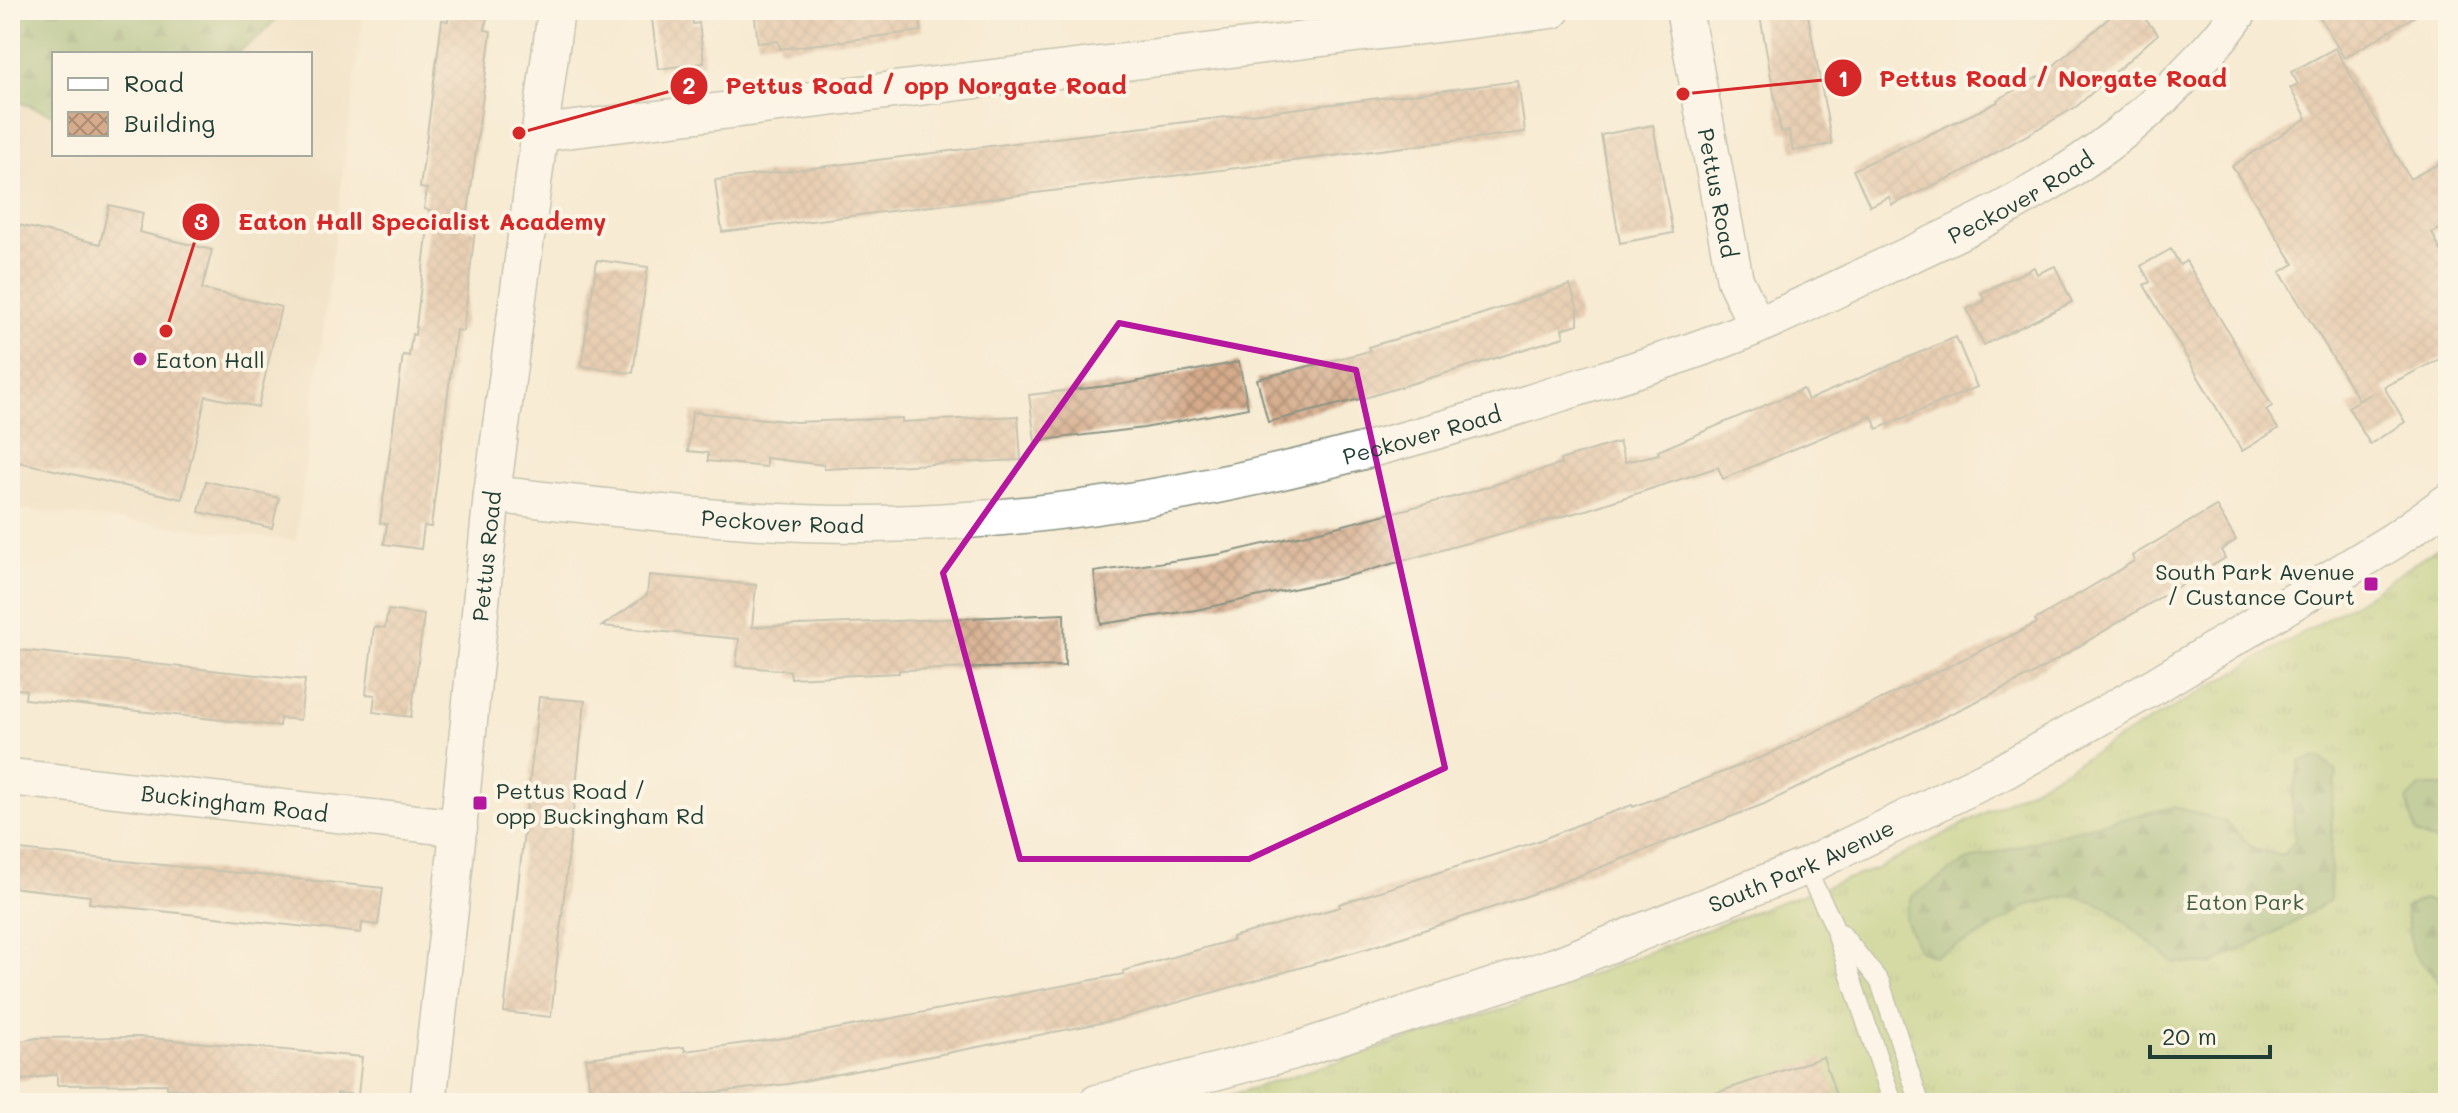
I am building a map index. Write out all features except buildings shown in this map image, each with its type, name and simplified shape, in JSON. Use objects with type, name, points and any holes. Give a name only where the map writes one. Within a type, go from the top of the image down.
[{"type":"street","name":"Pettus Road","points":[[428,1103],[492,494],[556,10]]},
{"type":"street","points":[[541,133],[1552,10]]},
{"type":"street","name":"Pettus Road","points":[[1684,10],[1735,280],[1757,326]]},
{"type":"street","name":"Peckover Road","points":[[492,494],[790,524],[916,523],[1055,512],[1249,480],[1448,429],[1704,347],[1757,326],[2032,195],[2097,154],[2146,116],[2224,35],[2240,10]]},
{"type":"street","name":"South Park Avenue","points":[[1097,1103],[1294,1051],[1558,965],[1805,867],[2002,772],[2158,684],[2393,541],[2448,502]]},
{"type":"street","name":"Buckingham Road","points":[[10,777],[459,828]]},
{"type":"lane","points":[[1805,867],[1832,921],[1893,1103]]},
{"type":"lane","points":[[1832,921],[1880,982],[1920,1103]]},
{"type":"highlighted area","points":[[1119,323],[1356,370],[1445,768],[1249,859],[1020,859],[943,573]]},
{"type":"shaded area","points":[[10,10],[364,10],[296,541],[10,508]]},
{"type":"green space","points":[[10,10],[285,10],[259,37],[238,52],[52,52],[52,114],[10,99]]},
{"type":"green space","name":"Eaton Park","points":[[2448,541],[2448,1103],[1206,1103],[1503,1009],[1763,908],[1879,868],[2025,792],[2225,678],[2359,600]]},
{"type":"green space","points":[[2319,757],[2337,772],[2332,804],[2330,900],[2285,928],[2212,964],[2174,963],[2107,907],[2072,895],[2029,905],[1979,936],[1933,956],[1918,950],[1905,919],[1911,897],[1966,861],[2090,826],[2174,807],[2224,821],[2256,850],[2283,855],[2295,841],[2292,798],[2300,761]]},
{"type":"green space","points":[[2421,786],[2448,786],[2448,848],[2416,833],[2407,800]]},
{"type":"green space","points":[[2423,899],[2448,907],[2448,992],[2412,951],[2405,907]]},
{"type":"place","name":"Pettus Road / Norgate Road","points":[[1683,94]]},
{"type":"place","name":"Pettus Road / opp Norgate Road","points":[[519,133]]},
{"type":"place","name":"Eaton Hall Specialist Academy","points":[[166,331]]},
{"type":"place","name":"Eaton Hall","points":[[140,359]]},
{"type":"place","name":"South Park Avenue / Custance Court","points":[[2371,584]]},
{"type":"place","name":"Pettus Road / opp Buckingham Rd","points":[[480,803]]}]
